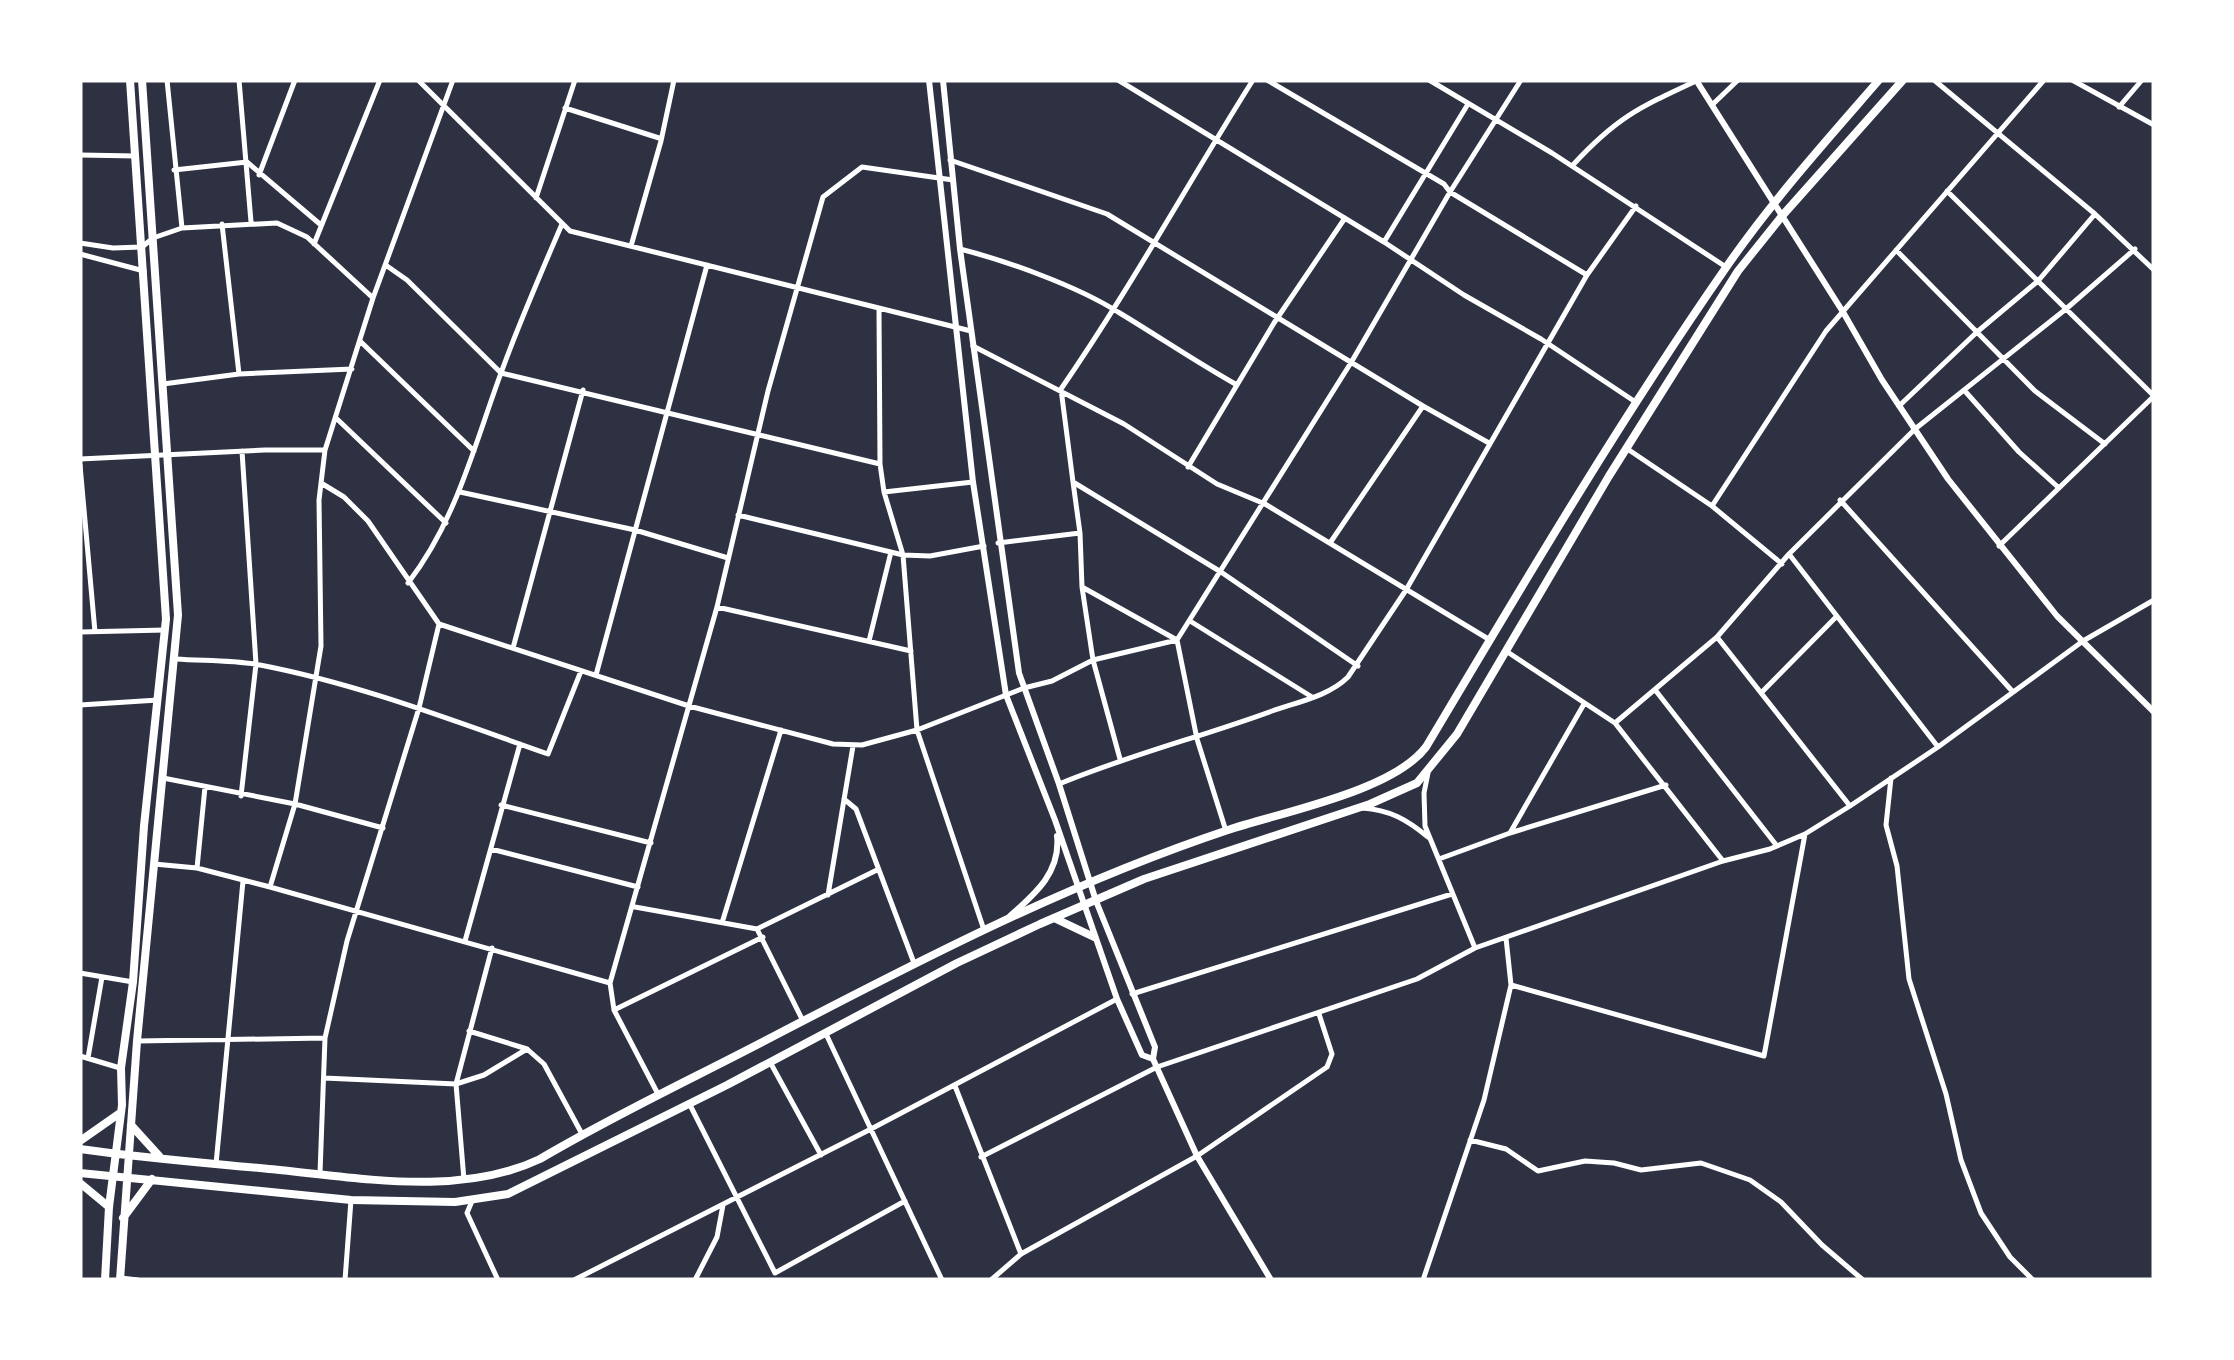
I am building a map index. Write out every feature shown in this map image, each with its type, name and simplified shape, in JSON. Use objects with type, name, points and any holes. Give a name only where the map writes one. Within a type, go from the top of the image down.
[{"type":"main road","points":[[106,1280],[121,1068],[133,982],[144,826],[166,618],[130,80]]},
{"type":"main road","points":[[120,1279],[137,1041],[178,615],[142,80]]},
{"type":"main road","points":[[80,1145],[116,1154],[403,1180],[464,1180],[521,1168],[914,963],[1078,887],[1226,831],[1402,772],[1426,747],[1726,267],[1879,80]]},
{"type":"main road","points":[[80,1173],[351,1200],[472,1201],[508,1194],[956,963],[1054,918],[1144,879],[1358,807],[1417,783],[1457,734],[1626,448],[1738,271],[1903,80]]},
{"type":"main road","points":[[1054,918],[1094,937]]},
{"type":"main road","points":[[80,1145],[120,1113]]},
{"type":"main road","points":[[132,1125],[160,1157]]},
{"type":"main road","points":[[123,1218],[152,1180]]},
{"type":"main road","points":[[80,1183],[109,1208]]},
{"type":"street","points":[[166,80],[182,228]]},
{"type":"street","points":[[239,80],[251,222]]},
{"type":"street","points":[[259,175],[295,80]]},
{"type":"street","points":[[314,244],[380,80]]},
{"type":"street","points":[[418,80],[570,231],[971,331]]},
{"type":"street","points":[[536,198],[575,80]]},
{"type":"street","points":[[631,246],[674,80]]},
{"type":"street","points":[[929,80],[973,482],[1006,695],[1055,820],[1117,999],[1142,1055],[1155,1063]]},
{"type":"street","points":[[943,80],[960,249],[1018,673],[1060,784],[1096,901],[1155,1047],[1155,1063],[1197,1156],[1271,1280]]},
{"type":"street","points":[[1118,80],[1384,242],[1637,404]]},
{"type":"street","points":[[1120,759],[1093,660],[1061,389],[1116,310],[1153,241],[1253,80]]},
{"type":"street","points":[[1267,80],[1444,184],[1450,192],[1587,276]]},
{"type":"street","points":[[1429,80],[1636,206],[1726,267]]},
{"type":"street","points":[[321,483],[344,498],[368,522],[439,624],[689,706],[853,746],[917,730],[1052,681],[1093,660],[1177,640],[1352,361],[1450,192],[1521,80]]},
{"type":"street","points":[[1712,105],[1738,80]]},
{"type":"street","points":[[1934,80],[2096,214],[2154,270]]},
{"type":"street","points":[[1712,506],[1826,331],[2044,80]]},
{"type":"street","points":[[2072,80],[2154,125]]},
{"type":"street","points":[[2119,107],[2142,80]]},
{"type":"street","points":[[1572,166],[1604,131],[1633,110],[1696,81],[1915,430],[1999,546],[2154,712]]},
{"type":"street","points":[[270,888],[295,804],[324,622],[321,483],[325,450],[373,298],[450,82]]},
{"type":"street","points":[[1384,242],[1468,104]]},
{"type":"street","points":[[565,108],[660,138]]},
{"type":"street","points":[[80,156],[136,156]]},
{"type":"street","points":[[950,160],[1106,214],[1490,443]]},
{"type":"street","points":[[174,170],[247,162]]},
{"type":"street","points":[[247,162],[322,225]]},
{"type":"street","points":[[658,1096],[614,1010],[610,983],[717,607],[758,434],[822,197],[862,167],[952,180]]},
{"type":"street","points":[[1947,192],[2154,396],[1999,546]]},
{"type":"street","points":[[1060,784],[1120,759],[1197,738],[1338,687],[1358,666],[1406,590],[1587,276],[1636,206]]},
{"type":"street","points":[[1900,406],[1977,332],[2038,281],[2096,214]]},
{"type":"street","points":[[1188,467],[1278,318],[1345,218]]},
{"type":"street","points":[[80,243],[113,248],[142,246],[182,228],[251,222],[286,225],[314,244],[373,298]]},
{"type":"street","points":[[222,224],[239,374]]},
{"type":"street","points":[[408,583],[430,553],[460,492],[501,373],[563,224]]},
{"type":"street","points":[[960,249],[1072,289],[1116,310],[1237,385]]},
{"type":"street","points":[[1896,250],[2035,391],[2105,444]]},
{"type":"street","points":[[1615,722],[1717,637],[1840,500],[1915,430],[2135,250]]},
{"type":"street","points":[[80,254],[144,271]]},
{"type":"street","points":[[596,675],[707,265]]},
{"type":"street","points":[[387,266],[501,373],[880,464]]},
{"type":"street","points":[[879,310],[880,464],[903,555],[917,730],[984,930]]},
{"type":"street","points":[[360,340],[474,451]]},
{"type":"street","points":[[973,346],[1124,424],[1188,467],[1264,504],[1490,640]]},
{"type":"street","points":[[163,384],[239,374],[352,369]]},
{"type":"street","points":[[512,650],[582,390]]},
{"type":"street","points":[[1964,390],[2019,452],[2059,488]]},
{"type":"street","points":[[1330,544],[1423,406]]},
{"type":"street","points":[[335,417],[446,523]]},
{"type":"street","points":[[1626,448],[1712,506],[1782,564]]},
{"type":"street","points":[[94,632],[80,462],[242,451],[325,450]]},
{"type":"street","points":[[241,796],[256,664],[242,451]]},
{"type":"street","points":[[884,492],[973,482]]},
{"type":"street","points":[[1072,482],[1221,572],[1358,666]]},
{"type":"street","points":[[460,492],[635,530],[728,558]]},
{"type":"street","points":[[1840,500],[2014,692]]},
{"type":"street","points":[[738,516],[903,555],[930,556],[984,546]]},
{"type":"street","points":[[998,543],[1080,533]]},
{"type":"street","points":[[869,641],[892,552]]},
{"type":"street","points":[[1789,554],[1938,747]]},
{"type":"street","points":[[1082,587],[1177,640],[1197,738],[1226,831]]},
{"type":"street","points":[[980,1157],[1155,1063],[1319,1014],[1417,979],[1475,948],[1806,834],[1938,747],[2084,641],[2154,600]]},
{"type":"street","points":[[717,607],[911,650]]},
{"type":"street","points":[[1761,692],[1837,616]]},
{"type":"street","points":[[1190,621],[1312,697]]},
{"type":"street","points":[[320,1173],[325,1038],[356,910],[419,708],[439,624]]},
{"type":"street","points":[[80,632],[165,630]]},
{"type":"street","points":[[1717,637],[1850,806]]},
{"type":"street","points":[[1506,651],[1615,722],[1723,861]]},
{"type":"street","points":[[175,658],[256,664],[315,678],[419,708],[548,754],[581,670]]},
{"type":"street","points":[[1656,690],[1776,846]]},
{"type":"street","points":[[80,706],[158,700]]},
{"type":"street","points":[[1510,833],[1584,704]]},
{"type":"street","points":[[722,924],[781,730]]},
{"type":"street","points":[[466,941],[520,744]]},
{"type":"street","points":[[828,894],[853,746]]},
{"type":"street","points":[[1428,773],[1424,813],[1430,839],[1475,948]]},
{"type":"street","points":[[163,778],[295,804],[383,828]]},
{"type":"street","points":[[1891,778],[1886,825],[1897,866],[1908,979],[1946,1094],[1961,1160],[1981,1214],[2010,1256],[2033,1280]]},
{"type":"street","points":[[1439,859],[1666,785]]},
{"type":"street","points":[[197,868],[206,786]]},
{"type":"street","points":[[844,799],[856,809],[914,963]]},
{"type":"street","points":[[501,805],[651,843]]},
{"type":"street","points":[[1358,807],[1388,811],[1430,839]]},
{"type":"street","points":[[1005,920],[1038,891],[1050,873],[1058,848],[1055,820]]},
{"type":"street","points":[[1511,985],[1764,1056],[1806,834]]},
{"type":"street","points":[[491,849],[639,888]]},
{"type":"street","points":[[154,864],[197,868],[610,983]]},
{"type":"street","points":[[634,907],[757,929],[878,870]]},
{"type":"street","points":[[216,1164],[244,881]]},
{"type":"street","points":[[1132,994],[1452,894]]},
{"type":"street","points":[[757,929],[803,1021]]},
{"type":"street","points":[[614,1010],[763,938]]},
{"type":"street","points":[[1423,1280],[1484,1100],[1511,985],[1506,938]]},
{"type":"street","points":[[464,1180],[456,1084],[492,948]]},
{"type":"street","points":[[80,972],[133,982]]},
{"type":"street","points":[[88,1058],[102,977]]},
{"type":"street","points":[[574,1280],[1117,999]]},
{"type":"street","points":[[991,1280],[1021,1254],[1197,1156],[1327,1067],[1332,1054],[1319,1014]]},
{"type":"street","points":[[469,1031],[527,1050],[544,1064],[582,1134]]},
{"type":"street","points":[[825,1033],[941,1277],[928,1280]]},
{"type":"street","points":[[137,1041],[325,1038]]},
{"type":"street","points":[[324,1078],[456,1084],[484,1075],[527,1050]]},
{"type":"street","points":[[80,1056],[121,1068]]},
{"type":"street","points":[[770,1062],[821,1154]]},
{"type":"street","points":[[955,1086],[1021,1254]]},
{"type":"street","points":[[689,1103],[777,1277],[905,1201]]},
{"type":"street","points":[[1470,1140],[1506,1149],[1538,1171],[1585,1160],[1641,1170],[1701,1163],[1750,1180],[1781,1202],[1863,1280]]},
{"type":"street","points":[[345,1280],[351,1200]]},
{"type":"street","points":[[472,1201],[468,1213],[498,1280]]},
{"type":"street","points":[[695,1280],[717,1238],[722,1205]]},
{"type":"street","points":[[120,1279],[138,1280]]}]
